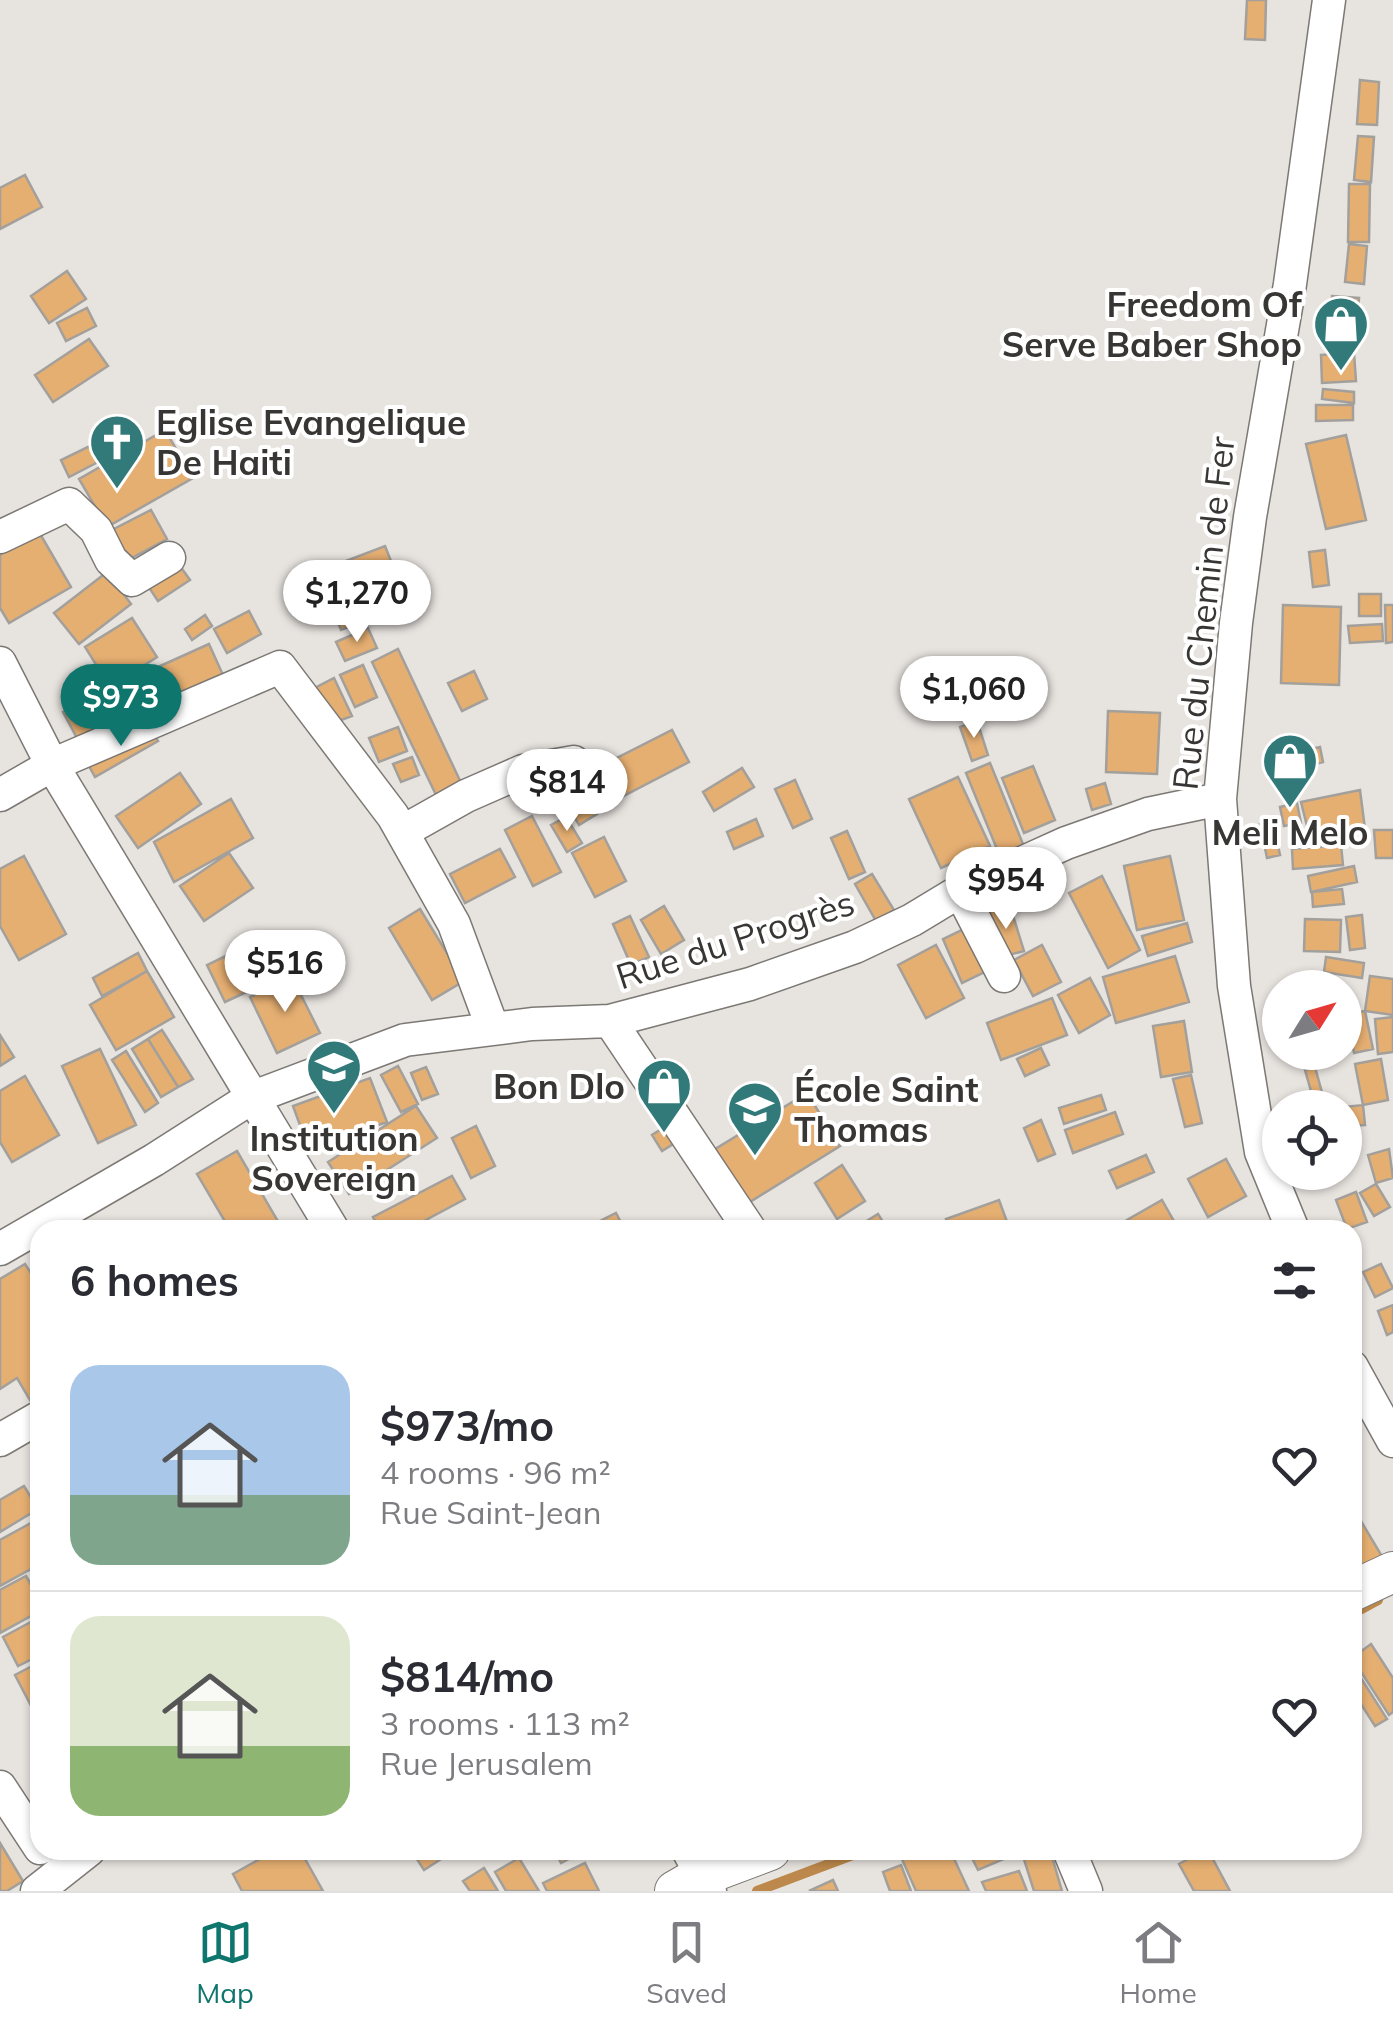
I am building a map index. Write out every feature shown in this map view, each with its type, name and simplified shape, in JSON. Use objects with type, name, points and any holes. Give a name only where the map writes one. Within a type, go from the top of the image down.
[{"type":"street","name":"Rue du Chemin de Fer","points":[[1289,1220],[1261,1152],[1234,986],[1220,798],[1250,517],[1290,284],[1329,0]]},
{"type":"street","points":[[0,538],[68,504],[96,530],[110,560],[132,580],[169,558]]},
{"type":"street","points":[[0,663],[52,765],[326,1220]]},
{"type":"street","points":[[0,795],[52,765],[280,666],[402,832],[454,924],[493,1029]]},
{"type":"street","points":[[402,832],[466,796],[523,771],[574,762]]},
{"type":"street","name":"Rue du Progrès","points":[[50,1220],[251,1098],[406,1040],[532,1024],[610,1022],[750,984],[856,947],[960,891],[1066,843],[1148,814],[1220,798]]},
{"type":"street","points":[[960,891],[1004,976]]},
{"type":"street","points":[[610,1022],[743,1220]]},
{"type":"street","name":"Rue du Progrès","points":[[0,1249],[30,1232]]},
{"type":"street","points":[[1362,1385],[1393,1441]]},
{"type":"street","points":[[0,1440],[30,1423]]},
{"type":"street","points":[[1362,1586],[1393,1572]]},
{"type":"street","points":[[0,1787],[30,1840]]},
{"type":"street","points":[[693,1877],[741,1860]]},
{"type":"street","points":[[1073,1860],[1086,1891]]},
{"type":"building","points":[[1247,0],[1266,0],[1265,40],[1245,39]]},
{"type":"building","points":[[1360,80],[1379,82],[1377,125],[1357,124]]},
{"type":"building","points":[[1358,136],[1374,137],[1371,182],[1354,180]]},
{"type":"building","points":[[25,175],[42,207],[0,229],[0,188]]},
{"type":"building","points":[[1349,184],[1370,184],[1369,242],[1348,242]]},
{"type":"building","points":[[1349,244],[1367,246],[1364,284],[1345,282]]},
{"type":"building","points":[[67,271],[86,299],[49,323],[31,296]]},
{"type":"building","points":[[1332,296],[1359,298],[1356,345],[1329,343]]},
{"type":"building","points":[[87,308],[96,326],[66,341],[57,323]]},
{"type":"building","points":[[89,339],[108,366],[53,402],[35,375]]},
{"type":"building","points":[[1354,353],[1356,381],[1322,383],[1321,355]]},
{"type":"building","points":[[1323,389],[1354,392],[1354,403],[1322,399]]},
{"type":"building","points":[[1316,405],[1353,405],[1353,420],[1316,421]]},
{"type":"building","points":[[165,430],[193,478],[107,527],[79,479]]},
{"type":"building","points":[[1346,435],[1366,520],[1326,529],[1306,444]]},
{"type":"building","points":[[92,445],[100,461],[69,477],[61,460]]},
{"type":"building","points":[[151,510],[167,539],[124,562],[108,532]]},
{"type":"building","points":[[39,532],[71,587],[9,623],[0,608],[0,555]]},
{"type":"building","points":[[385,546],[408,604],[341,630],[317,572]]},
{"type":"building","points":[[1325,550],[1329,585],[1313,587],[1309,552]]},
{"type":"building","points":[[180,566],[190,580],[158,601],[148,586]]},
{"type":"building","points":[[107,572],[131,604],[79,644],[54,613]]},
{"type":"building","points":[[1359,594],[1381,594],[1381,616],[1359,616]]},
{"type":"building","points":[[1283,605],[1341,607],[1339,685],[1281,683]]},
{"type":"building","points":[[1385,605],[1393,605],[1393,642],[1386,643]]},
{"type":"building","points":[[249,611],[261,634],[227,653],[214,629]]},
{"type":"building","points":[[205,615],[212,626],[192,640],[185,629]]},
{"type":"building","points":[[132,618],[157,657],[110,687],[85,647]]},
{"type":"building","points":[[1382,624],[1383,641],[1350,643],[1348,626]]},
{"type":"building","points":[[368,628],[377,648],[345,661],[336,642]]},
{"type":"building","points":[[209,644],[223,675],[152,707],[138,676]]},
{"type":"building","points":[[398,649],[463,787],[438,799],[372,662]]},
{"type":"building","points":[[363,665],[377,697],[355,707],[340,675]]},
{"type":"building","points":[[474,671],[487,699],[462,711],[448,683]]},
{"type":"building","points":[[334,678],[352,716],[333,723],[311,690]]},
{"type":"building","points":[[108,689],[123,716],[78,740],[63,712]]},
{"type":"building","points":[[1108,711],[1160,713],[1157,774],[1106,772]]},
{"type":"building","points":[[977,721],[988,755],[972,761],[960,727]]},
{"type":"building","points":[[146,722],[158,741],[95,777],[84,757]]},
{"type":"building","points":[[398,727],[407,751],[379,762],[369,738]]},
{"type":"building","points":[[672,730],[689,762],[610,803],[593,770]]},
{"type":"building","points":[[1320,747],[1323,762],[1281,772],[1278,756]]},
{"type":"building","points":[[412,757],[419,775],[401,782],[393,764]]},
{"type":"building","points":[[990,763],[1025,849],[1001,859],[966,773]]},
{"type":"building","points":[[1033,766],[1055,820],[1024,833],[1002,778]]},
{"type":"building","points":[[742,768],[754,787],[714,811],[703,792]]},
{"type":"building","points":[[180,773],[201,804],[138,848],[116,816]]},
{"type":"building","points":[[575,777],[597,814],[579,825],[558,788]]},
{"type":"building","points":[[958,777],[990,846],[941,868],[909,799]]},
{"type":"building","points":[[795,780],[812,819],[793,828],[775,789]]},
{"type":"building","points":[[1105,783],[1111,804],[1092,810],[1086,789]]},
{"type":"building","points":[[1360,790],[1365,829],[1312,846],[1301,802]]},
{"type":"building","points":[[231,799],[253,838],[174,882],[154,842]]},
{"type":"building","points":[[1297,803],[1301,823],[1284,826],[1280,807]]},
{"type":"building","points":[[532,816],[561,872],[533,886],[505,830]]},
{"type":"building","points":[[566,817],[582,843],[567,852],[551,825]]},
{"type":"building","points":[[756,819],[763,836],[734,849],[727,832]]},
{"type":"building","points":[[1273,822],[1280,855],[1267,858],[1260,824]]},
{"type":"building","points":[[1374,830],[1393,830],[1393,858],[1376,858]]},
{"type":"building","points":[[847,831],[865,872],[849,879],[831,838]]},
{"type":"building","points":[[604,837],[626,881],[595,897],[572,853]]},
{"type":"building","points":[[1341,845],[1343,865],[1293,869],[1292,849]]},
{"type":"building","points":[[500,849],[515,877],[465,903],[450,874]]},
{"type":"building","points":[[229,853],[253,888],[204,921],[180,886]]},
{"type":"building","points":[[24,856],[66,934],[19,960],[0,926],[0,869]]},
{"type":"building","points":[[1170,856],[1184,920],[1137,930],[1124,866]]},
{"type":"building","points":[[1354,866],[1357,882],[1311,892],[1308,876]]},
{"type":"building","points":[[872,874],[894,910],[876,921],[855,884]]},
{"type":"building","points":[[1102,876],[1140,950],[1108,968],[1069,893]]},
{"type":"building","points":[[1342,889],[1344,904],[1313,907],[1312,892]]},
{"type":"building","points":[[664,906],[684,940],[661,954],[641,920]]},
{"type":"building","points":[[1010,906],[1024,951],[1001,957],[988,912]]},
{"type":"building","points":[[420,909],[464,981],[432,1000],[389,928]]},
{"type":"building","points":[[1362,915],[1365,948],[1350,950],[1346,917]]},
{"type":"building","points":[[630,916],[649,957],[631,965],[613,924]]},
{"type":"building","points":[[1305,919],[1341,920],[1340,952],[1304,951]]},
{"type":"building","points":[[1187,923],[1192,942],[1148,956],[1142,936]]},
{"type":"building","points":[[966,928],[985,972],[962,983],[943,939]]},
{"type":"building","points":[[936,945],[964,998],[926,1018],[898,965]]},
{"type":"building","points":[[1042,945],[1061,982],[1033,996],[1014,960]]},
{"type":"building","points":[[236,951],[255,988],[225,1002],[207,965]]},
{"type":"building","points":[[138,953],[147,971],[102,996],[93,978]]},
{"type":"building","points":[[1175,956],[1189,1002],[1116,1023],[1103,977]]},
{"type":"building","points":[[1326,957],[1364,963],[1362,978],[1362,970],[1324,970]]},
{"type":"building","points":[[147,971],[174,1017],[116,1050],[90,1005]]},
{"type":"building","points":[[1370,976],[1393,979],[1393,1015],[1365,1011]]},
{"type":"building","points":[[292,977],[320,1033],[277,1053],[250,997]]},
{"type":"building","points":[[1090,978],[1110,1015],[1079,1033],[1058,995]]},
{"type":"building","points":[[1052,998],[1067,1035],[1001,1060],[987,1023]]},
{"type":"building","points":[[1365,1011],[1373,1049],[1362,1051]]},
{"type":"building","points":[[1393,1017],[1393,1052],[1378,1054],[1375,1019]]},
{"type":"building","points":[[1184,1021],[1192,1072],[1161,1077],[1153,1026]]},
{"type":"building","points":[[162,1030],[193,1079],[178,1087],[148,1039]]},
{"type":"building","points":[[0,1035],[14,1057],[0,1066]]},
{"type":"building","points":[[148,1039],[178,1087],[161,1097],[132,1049]]},
{"type":"building","points":[[1041,1048],[1049,1065],[1025,1076],[1017,1059]]},
{"type":"building","points":[[100,1049],[136,1125],[98,1143],[62,1066]]},
{"type":"building","points":[[126,1051],[158,1103],[145,1112],[112,1060]]},
{"type":"building","points":[[1381,1059],[1388,1100],[1363,1105],[1356,1070],[1362,1070],[1362,1063]]},
{"type":"building","points":[[398,1066],[418,1104],[401,1112],[381,1075]]},
{"type":"building","points":[[426,1067],[438,1094],[422,1100],[411,1073]]},
{"type":"building","points":[[1305,1070],[1316,1070],[1321,1090],[1311,1090]]},
{"type":"building","points":[[1191,1075],[1202,1123],[1185,1127],[1173,1079]]},
{"type":"building","points":[[25,1076],[59,1135],[12,1162],[0,1142],[0,1091]]},
{"type":"building","points":[[370,1078],[387,1122],[309,1150],[293,1106]]},
{"type":"building","points":[[807,1093],[840,1146],[745,1205],[712,1151]]},
{"type":"building","points":[[1101,1095],[1106,1110],[1064,1124],[1059,1108]]},
{"type":"building","points":[[416,1106],[437,1138],[349,1194],[328,1162]]},
{"type":"building","points":[[1115,1112],[1123,1134],[1073,1153],[1065,1130]]},
{"type":"building","points":[[1041,1120],[1055,1154],[1038,1161],[1024,1128]]},
{"type":"building","points":[[668,1125],[678,1141],[662,1151],[652,1135]]},
{"type":"building","points":[[476,1126],[495,1166],[471,1178],[452,1138]]},
{"type":"building","points":[[1389,1149],[1393,1178],[1376,1183],[1368,1155]]},
{"type":"building","points":[[237,1151],[277,1220],[224,1220],[197,1174]]},
{"type":"building","points":[[1146,1155],[1154,1172],[1117,1188],[1109,1171]]},
{"type":"building","points":[[1226,1159],[1246,1196],[1208,1217],[1188,1179]]},
{"type":"building","points":[[842,1165],[865,1201],[837,1219],[815,1183]]},
{"type":"building","points":[[452,1176],[465,1199],[426,1220],[373,1217]]},
{"type":"building","points":[[1376,1184],[1390,1207],[1374,1216],[1360,1193]]},
{"type":"building","points":[[1356,1192],[1367,1222],[1344,1220],[1336,1200]]},
{"type":"building","points":[[999,1200],[1006,1220],[946,1220]]},
{"type":"building","points":[[1162,1200],[1173,1220],[1127,1220]]},
{"type":"building","points":[[25,1264],[30,1272],[30,1400],[17,1378],[0,1389],[0,1279]]},
{"type":"building","points":[[1381,1264],[1393,1288],[1375,1297],[1363,1272]]},
{"type":"building","points":[[1393,1305],[1393,1332],[1387,1335],[1378,1311]]},
{"type":"building","points":[[24,1486],[30,1496],[30,1514],[0,1532],[0,1500]]},
{"type":"building","points":[[1362,1523],[1383,1558],[1362,1570]]},
{"type":"building","points":[[30,1524],[30,1570],[0,1586],[0,1540]]},
{"type":"building","points":[[26,1576],[30,1583],[30,1616],[0,1633],[0,1590]]},
{"type":"building","points":[[30,1622],[30,1660],[18,1666],[3,1637]]},
{"type":"building","points":[[1371,1644],[1393,1678],[1393,1712],[1389,1715],[1362,1673],[1362,1651]]},
{"type":"building","points":[[30,1667],[30,1704],[15,1675]]},
{"type":"building","points":[[1362,1680],[1387,1719],[1375,1726],[1362,1706]]},
{"type":"building","points":[[0,1843],[23,1881],[7,1891],[0,1891]]},
{"type":"building","points":[[258,1860],[306,1860],[323,1891],[242,1891],[233,1874]]},
{"type":"building","points":[[418,1860],[439,1860],[424,1870]]},
{"type":"building","points":[[520,1860],[539,1891],[506,1891],[495,1872]]},
{"type":"building","points":[[902,1860],[955,1860],[969,1891],[916,1891]]},
{"type":"building","points":[[973,1860],[1001,1860],[978,1870]]},
{"type":"building","points":[[1024,1860],[1053,1860],[1062,1891],[1034,1891]]},
{"type":"building","points":[[1186,1860],[1213,1860],[1230,1891],[1194,1891],[1179,1864]]},
{"type":"building","points":[[585,1863],[599,1891],[547,1891],[543,1883]]},
{"type":"building","points":[[901,1865],[911,1891],[890,1891],[883,1872]]},
{"type":"building","points":[[484,1868],[498,1891],[470,1891],[463,1881]]},
{"type":"building","points":[[1019,1871],[1027,1891],[986,1891],[982,1882]]},
{"type":"building","points":[[833,1880],[838,1891],[809,1891]]},
{"type":"waterway","points":[[1362,1609],[1378,1600]]},
{"type":"waterway","points":[[757,1891],[839,1860]]},
{"type":"place","name":"Freedom Of Serve Baber Shop","points":[[1341,373]]},
{"type":"place","name":"Eglise Evangelique De Haiti","points":[[117,491]]},
{"type":"place","name":"Meli Melo","points":[[1290,810]]},
{"type":"place","name":"Institution Sovereign","points":[[334,1116]]},
{"type":"place","name":"Bon Dlo","points":[[664,1135]]},
{"type":"place","name":"École Saint Thomas","points":[[755,1158]]}]
